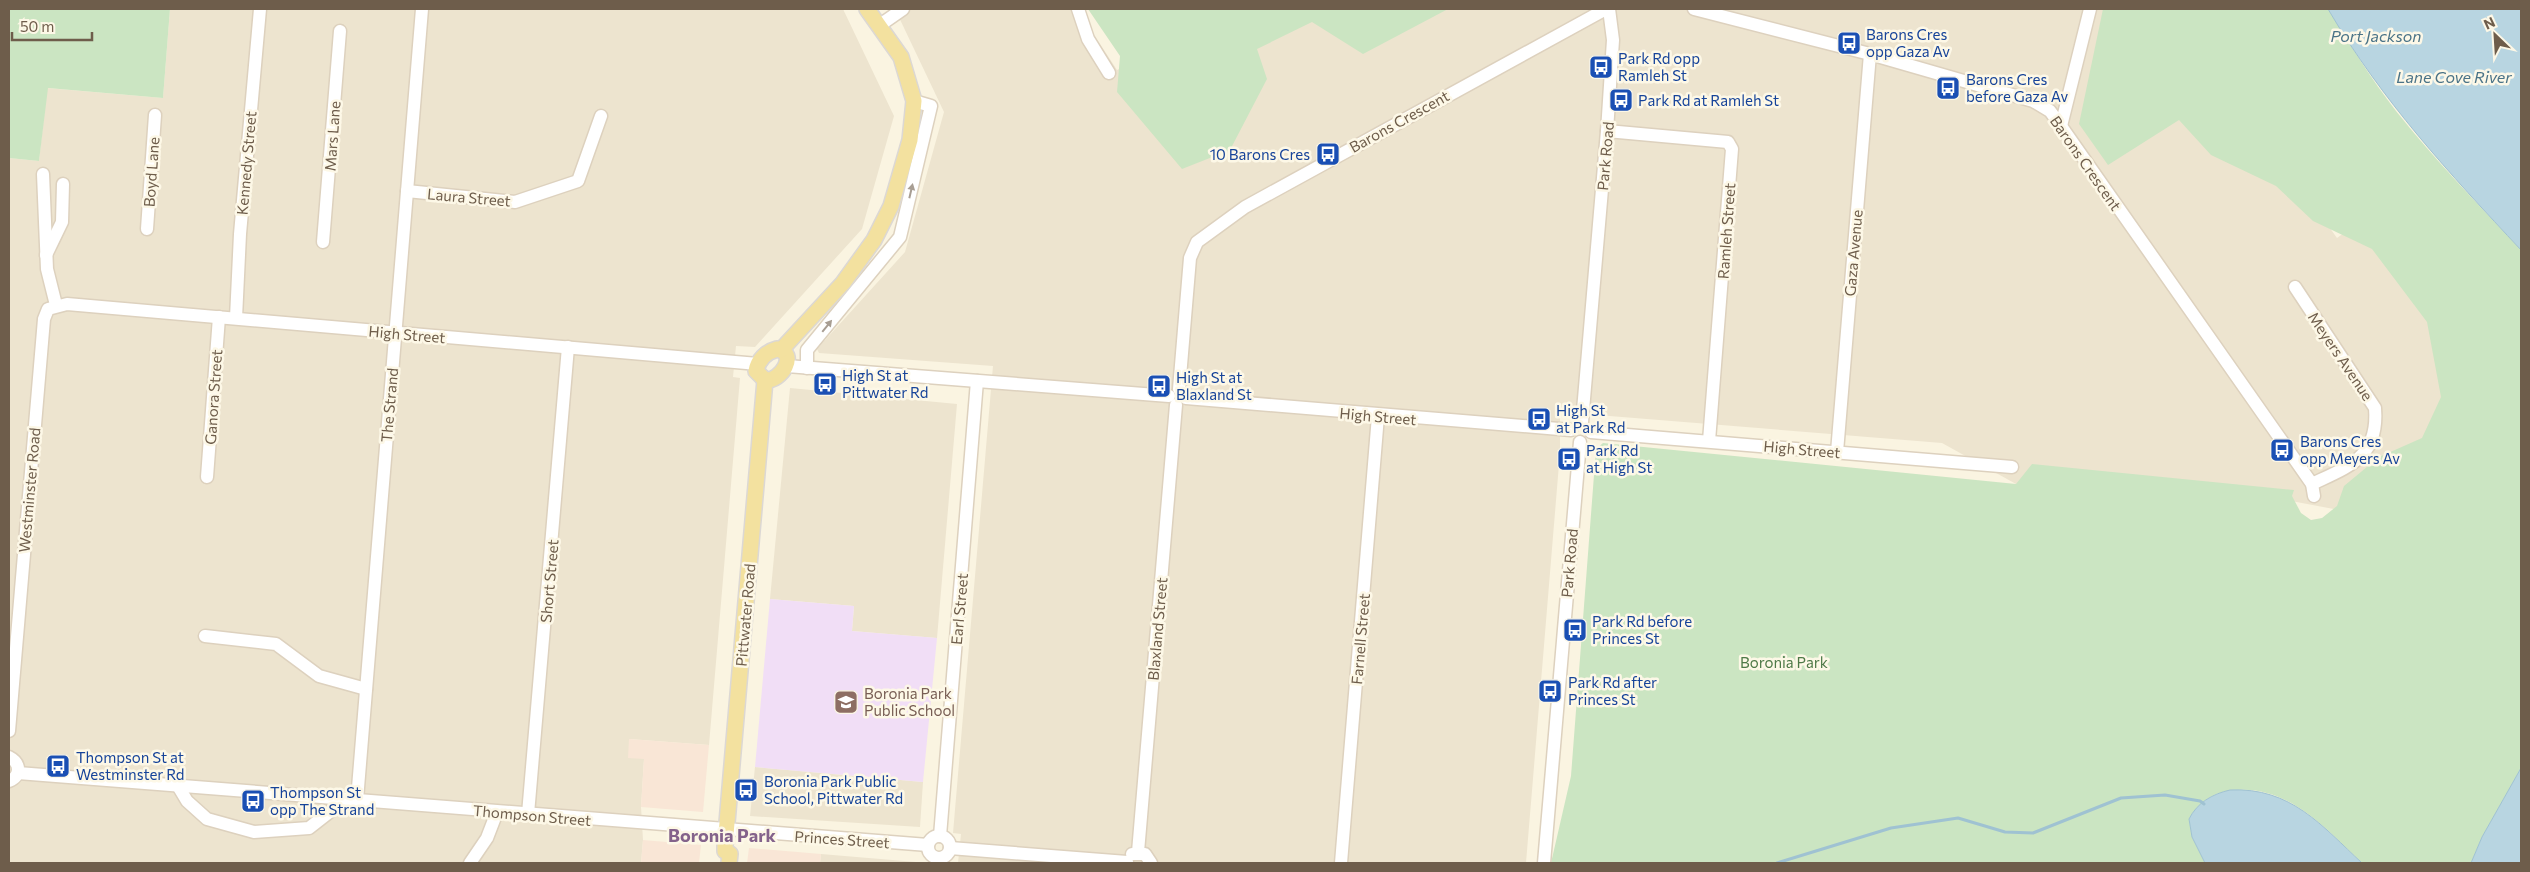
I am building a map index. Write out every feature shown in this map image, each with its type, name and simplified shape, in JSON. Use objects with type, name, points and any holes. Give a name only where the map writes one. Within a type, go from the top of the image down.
[{"type":"main road","points":[[781,350],[788,361],[787,366],[774,379],[765,380],[760,377],[756,370],[758,364],[770,351],[781,350],[843,283],[879,232],[891,206],[910,140],[914,101],[901,57],[867,9]]},
{"type":"main road","name":"Pittwater Road","points":[[724,859],[765,380]]},
{"type":"street","name":"Kennedy Street","points":[[236,318],[240,234],[260,9]]},
{"type":"street","name":"The Strand","points":[[357,800],[422,9]]},
{"type":"street","points":[[880,25],[903,9]]},
{"type":"street","points":[[1078,9],[1088,39],[1109,73]]},
{"type":"street","name":"Park Road","points":[[1582,422],[1613,40],[1607,9]]},
{"type":"street","name":"Barons Crescent","points":[[1197,242],[1245,207],[1607,9]]},
{"type":"street","name":"Barons Crescent","points":[[1694,9],[1870,54],[2033,101],[2050,111],[2313,490]]},
{"type":"street","points":[[2061,126],[2090,9]]},
{"type":"street","name":"Mars Lane","points":[[324,242],[340,31]]},
{"type":"street","name":"Gaza Avenue","points":[[1837,452],[1870,54]]},
{"type":"street","points":[[807,368],[807,350],[900,237],[930,106],[914,101]]},
{"type":"street","name":"Boyd Lane","points":[[147,228],[156,115]]},
{"type":"street","name":"Laura Street","points":[[407,191],[515,202],[578,181],[601,116]]},
{"type":"street","name":"Ramleh Street","points":[[1607,131],[1728,142],[1732,149],[1709,441]]},
{"type":"street","points":[[43,174],[47,270],[56,305]]},
{"type":"street","points":[[46,255],[62,222],[63,184]]},
{"type":"street","name":"Blaxland Street","points":[[1138,852],[1190,258],[1197,242]]},
{"type":"street","name":"Meyers Avenue","points":[[2295,287],[2375,408],[2377,426],[2368,449],[2351,466],[2313,490]]},
{"type":"street","name":"High Street","points":[[56,305],[66,304],[236,318],[758,364]]},
{"type":"street","name":"Westminster Road","points":[[9,731],[44,319],[48,309],[56,305]]},
{"type":"street","name":"Ganora Street","points":[[207,477],[219,318]]},
{"type":"street","name":"Short Street","points":[[528,814],[568,347]]},
{"type":"street","name":"High Street","points":[[787,366],[1178,397],[1378,416],[1571,430]]},
{"type":"street","name":"Earl Street","points":[[940,836],[978,381]]},
{"type":"street","name":"Farnell Street","points":[[1341,863],[1378,416]]},
{"type":"street","points":[[1582,422],[1589,426],[1591,432],[1589,438],[1580,442],[1574,439],[1571,430],[1574,424],[1582,422]]},
{"type":"street","name":"High Street","points":[[1591,432],[2012,467]]},
{"type":"street","name":"Park Road","points":[[1544,863],[1580,442]]},
{"type":"street","points":[[205,636],[276,644],[319,676],[366,690]]},
{"type":"street","points":[[9,758],[16,762],[13,777]]},
{"type":"street","name":"Thompson Street","points":[[13,777],[178,786],[726,830]]},
{"type":"street","points":[[178,786],[187,801],[208,819],[254,832],[309,828],[332,810],[338,799]]},
{"type":"street","points":[[470,863],[487,838],[497,812]]},
{"type":"street","name":"Princes Street","points":[[726,830],[928,845]]},
{"type":"street","points":[[940,836],[948,841],[950,848],[944,857],[937,861],[931,855],[928,845],[932,839],[940,836]]},
{"type":"street","points":[[950,848],[1127,862],[1132,854],[1138,852],[1148,856],[1151,863]]},
{"type":"shaded area","points":[[170,9],[843,9],[894,116],[862,229],[755,347],[736,346],[733,377],[740,378],[709,745],[629,739],[644,759],[641,807],[643,840],[641,863],[9,863],[9,158],[39,161],[47,88],[163,98]]},
{"type":"shaded area","points":[[895,9],[1077,9],[1117,70],[1265,9],[2111,9],[2226,82],[2337,238],[2381,206],[2477,431],[2360,514],[2276,498],[2016,484],[1942,443],[1560,412],[1560,452],[1526,863],[958,863],[961,834],[953,833],[993,366],[819,353],[817,349],[905,252],[944,112]]},
{"type":"shaded area","points":[[790,388],[957,404],[937,638],[852,631],[854,606],[770,599]]},
{"type":"shaded area","name":"Boronia Park Public School","points":[[770,599],[854,606],[852,631],[937,638],[923,782],[755,767]]},
{"type":"shaded area","points":[[629,739],[709,745],[703,812],[641,807],[644,759],[628,758]]},
{"type":"shaded area","points":[[755,767],[923,782],[920,827],[750,816]]},
{"type":"shaded area","points":[[643,840],[701,845],[699,863],[641,863]]},
{"type":"shaded area","points":[[749,848],[821,854],[820,863],[747,863]]},
{"type":"shaded area","points":[[821,854],[916,862],[917,863],[820,863]]},
{"type":"green space","points":[[9,9],[170,9],[163,98],[48,88],[39,161],[9,158]]},
{"type":"green space","points":[[1088,9],[1448,9],[1363,54],[1312,22],[1257,49],[1267,79],[1230,150],[1182,169],[1117,92],[1120,56]]},
{"type":"green space","name":"Boronia Park","points":[[2103,9],[2328,9],[2369,74],[2396,111],[2441,164],[2521,250],[2521,768],[2482,837],[2471,863],[2362,863],[2318,822],[2302,810],[2286,800],[2268,793],[2249,790],[2228,791],[2216,794],[2196,809],[2189,819],[2192,837],[2205,863],[1551,863],[1571,776],[1596,449],[1603,443],[2016,484],[2032,464],[2294,490],[2292,496],[2301,513],[2311,520],[2322,518],[2337,506],[2344,486],[2379,457],[2422,438],[2441,397],[2427,322],[2372,249],[2313,221],[2276,186],[2211,155],[2179,120],[2108,165],[2079,124]]},
{"type":"water","name":"Lane Cove River","points":[[2328,9],[2521,9],[2521,250],[2418,135],[2371,75]]},
{"type":"water","points":[[2521,768],[2521,863],[2471,863],[2482,837]]},
{"type":"water","points":[[2230,790],[2252,791],[2271,795],[2288,802],[2304,811],[2319,823],[2362,863],[2205,863],[2192,837],[2189,819],[2196,808],[2206,800]]},
{"type":"waterway","points":[[1777,863],[1891,828],[1958,818],[2005,832],[2033,833],[2121,798],[2165,795],[2200,801],[2204,804]]},
{"type":"place","name":"Barons Cres opp Gaza Av","points":[[1849,43]]},
{"type":"place","name":"Park Rd opp Ramleh St","points":[[1601,67]]},
{"type":"place","name":"Barons Cres before Gaza Av","points":[[1948,88]]},
{"type":"place","name":"Park Rd at Ramleh St","points":[[1621,100]]},
{"type":"place","name":"10 Barons Cres","points":[[1328,154]]},
{"type":"place","name":"High St at Pittwater Rd","points":[[825,384]]},
{"type":"place","name":"High St at Blaxland St","points":[[1159,386]]},
{"type":"place","name":"High St at Park Rd","points":[[1539,419]]},
{"type":"place","name":"Barons Cres opp Meyers Av","points":[[2282,450]]},
{"type":"place","name":"Park Rd at High St","points":[[1569,459]]},
{"type":"place","name":"Park Rd before Princes St","points":[[1575,630]]},
{"type":"place","name":"Park Rd after Princes St","points":[[1550,691]]},
{"type":"place","name":"Boronia Park Public School","points":[[846,702]]},
{"type":"place","name":"Thompson St at Westminster Rd","points":[[58,766]]},
{"type":"place","name":"Boronia Park Public School, Pittwater Rd","points":[[746,790]]},
{"type":"place","name":"Thompson St opp The Strand","points":[[253,801]]},
{"type":"district","name":"Boronia Park","points":[[722,835]]},
{"type":"water label","name":"Port Jackson","points":[[2376,35]]}]
